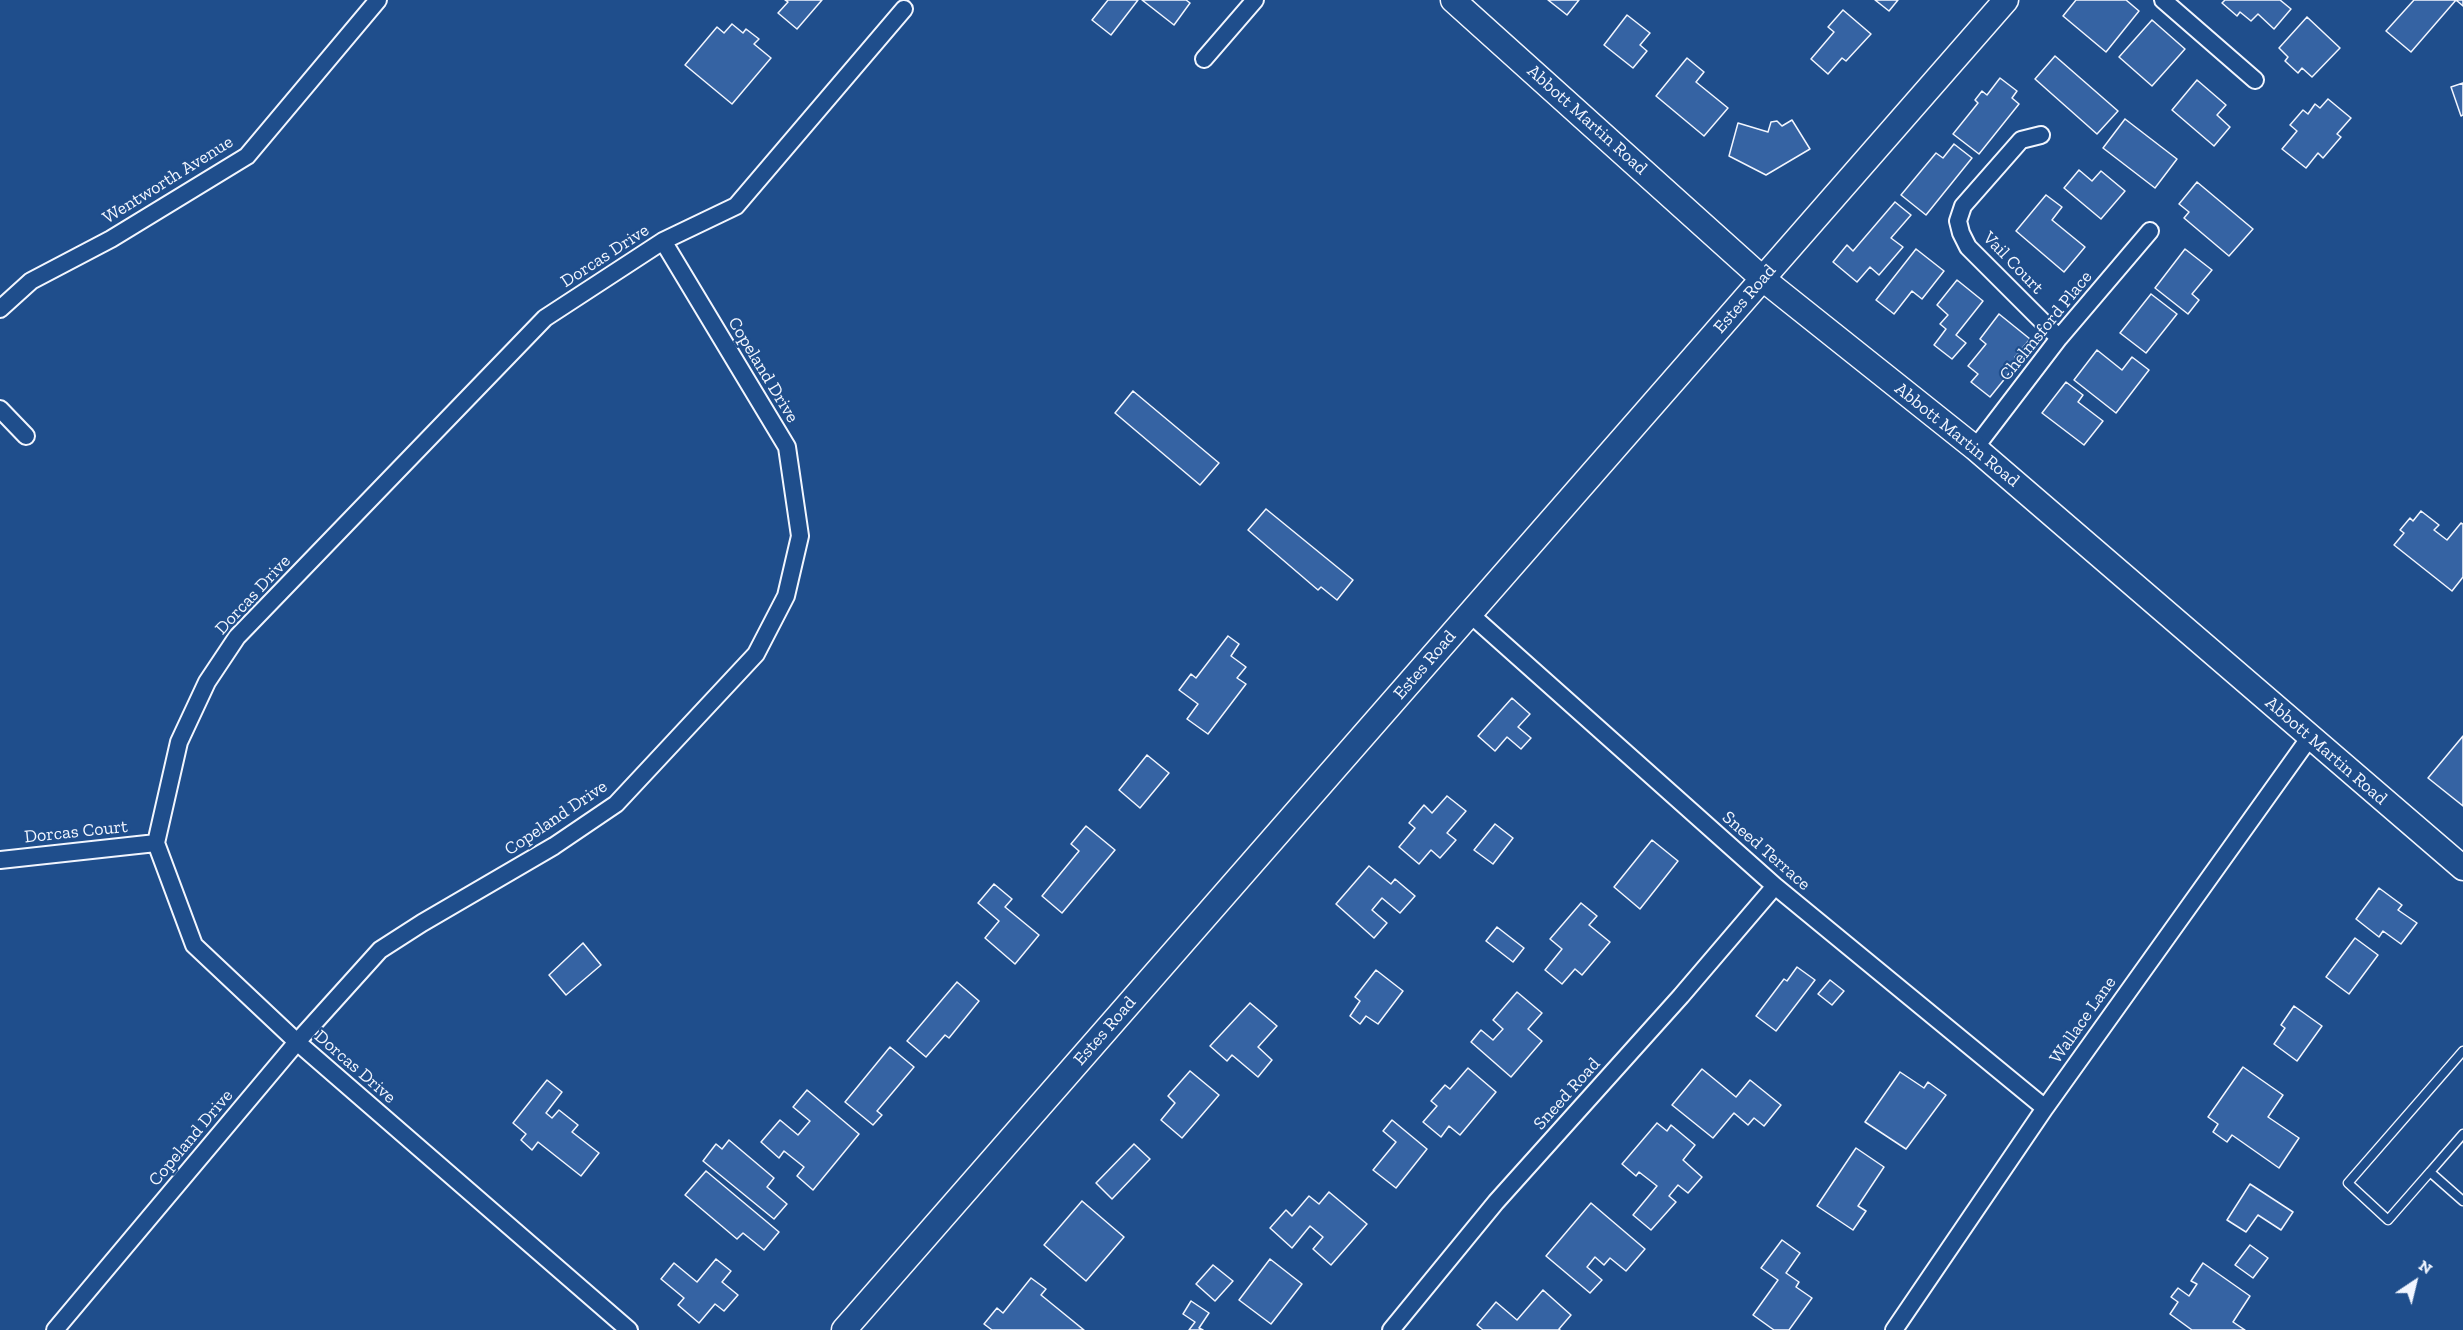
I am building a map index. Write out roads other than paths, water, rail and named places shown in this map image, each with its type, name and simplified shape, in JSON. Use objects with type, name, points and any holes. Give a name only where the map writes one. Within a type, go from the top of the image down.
[{"type":"main road","name":"Abbott Martin Road","points":[[1453,0],[1763,279],[1975,448],[2463,868]]},
{"type":"main road","name":"Estes Road","points":[[844,1330],[2006,0]]},
{"type":"street","name":"Wentworth Avenue","points":[[0,309],[31,281],[111,239],[247,156],[378,0]]},
{"type":"street","points":[[1204,59],[1255,0]]},
{"type":"street","points":[[2163,0],[2255,80]]},
{"type":"street","name":"Dorcas Drive","points":[[629,1330],[297,1042],[194,945],[156,843],[179,742],[207,682],[237,638],[545,318],[663,241],[736,206],[904,9]]},
{"type":"street","name":"Vail Court","points":[[2041,135],[2021,140],[1963,206],[1958,221],[1968,247],[2059,338]]},
{"type":"street","name":"Chelmsford Place","points":[[1975,448],[2059,338],[2150,231]]},
{"type":"street","name":"Copeland Drive","points":[[55,1330],[297,1042],[380,950],[554,846],[616,804],[756,654],[786,596],[800,536],[787,447],[663,241]]},
{"type":"street","points":[[0,409],[26,436]]},
{"type":"street","name":"Sneed Terrace","points":[[1470,614],[1775,886],[2045,1108]]},
{"type":"street","name":"Wallace Lane","points":[[1894,1330],[2045,1108],[2310,736]]},
{"type":"street","name":"Dorcas Court","points":[[0,860],[156,843]]},
{"type":"street","name":"Sneed Road","points":[[1391,1330],[1496,1202],[1681,996],[1775,886]]},
{"type":"lane","points":[[2463,1050],[2348,1183],[2388,1220],[2463,1134]]},
{"type":"lane","points":[[2430,1172],[2463,1201]]}]
